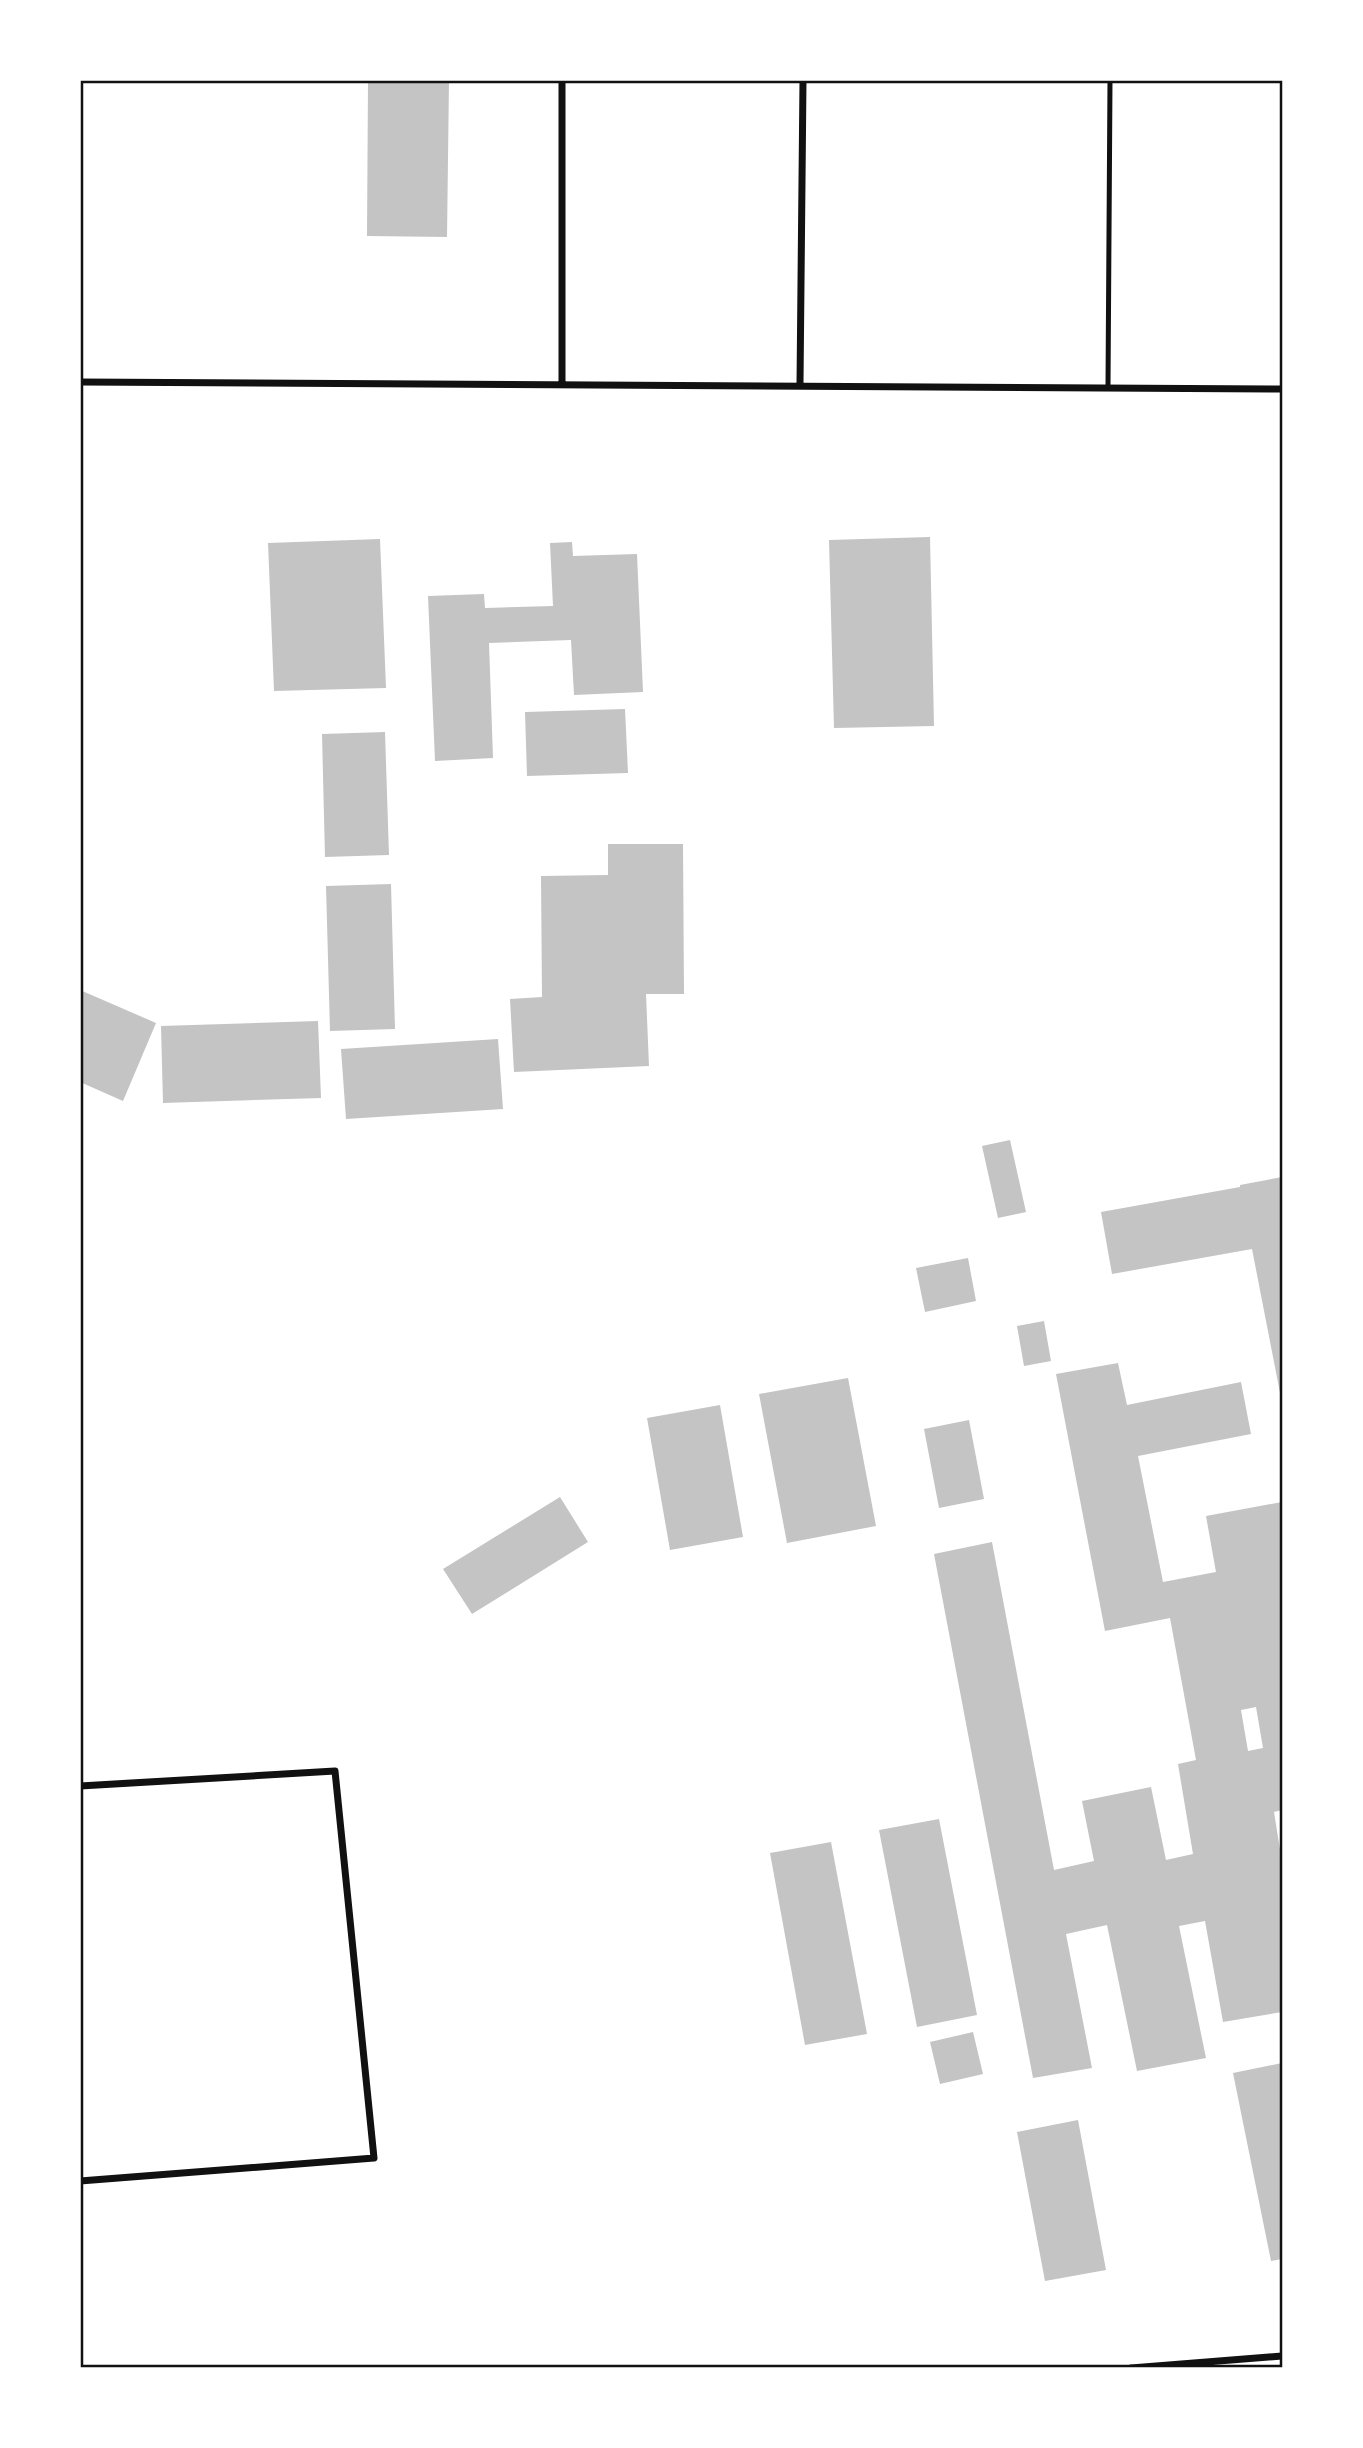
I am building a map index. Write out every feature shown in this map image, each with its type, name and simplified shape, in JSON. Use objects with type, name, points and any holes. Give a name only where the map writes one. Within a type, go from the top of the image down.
[{"type":"street","points":[[562,80],[562,384]]},
{"type":"street","points":[[800,384],[803,80]]},
{"type":"street","points":[[80,382],[800,384],[1283,389]]},
{"type":"street","points":[[80,1786],[335,1771],[374,2158],[80,2180]]},
{"type":"street","points":[[1131,2368],[1283,2356]]},
{"type":"lane","points":[[1108,387],[1110,80]]},
{"type":"building","points":[[368,80],[449,80],[447,237],[367,236]]},
{"type":"building","points":[[930,537],[934,726],[834,728],[829,540]]},
{"type":"building","points":[[380,539],[386,688],[274,691],[268,543]]},
{"type":"building","points":[[572,542],[573,556],[637,554],[643,692],[574,695],[571,640],[489,643],[493,758],[435,761],[428,596],[484,594],[485,608],[553,606],[550,543]]},
{"type":"building","points":[[625,709],[628,773],[527,776],[525,712]]},
{"type":"building","points":[[385,732],[389,855],[325,857],[322,734]]},
{"type":"building","points":[[608,844],[683,844],[684,994],[646,994],[649,1066],[514,1072],[510,999],[542,997],[541,876],[608,875]]},
{"type":"building","points":[[391,884],[395,1029],[330,1031],[326,886]]},
{"type":"building","points":[[80,990],[156,1023],[123,1101],[80,1082]]},
{"type":"building","points":[[318,1021],[321,1098],[163,1103],[161,1026]]},
{"type":"building","points":[[498,1039],[503,1109],[346,1119],[341,1049]]},
{"type":"building","points":[[1010,1140],[1026,1212],[998,1218],[982,1146]]},
{"type":"building","points":[[1282,1177],[1281,1398],[1252,1249],[1112,1274],[1101,1212]]},
{"type":"building","points":[[968,1258],[976,1301],[925,1312],[916,1268]]},
{"type":"building","points":[[1044,1321],[1051,1361],[1024,1366],[1017,1326]]},
{"type":"building","points":[[1118,1363],[1127,1405],[1241,1382],[1251,1434],[1138,1456],[1163,1582],[1216,1572],[1206,1516],[1282,1502],[1282,1810],[1274,1812],[1282,1862],[1282,2012],[1223,2022],[1205,1921],[1179,1926],[1206,2058],[1137,2071],[1107,1925],[1066,1934],[1092,2068],[1033,2078],[934,1554],[992,1542],[1054,1870],[1094,1861],[1082,1801],[1151,1787],[1166,1860],[1193,1854],[1178,1764],[1196,1760],[1170,1618],[1105,1631],[1056,1374]],"holes":[[[1256,1707],[1263,1748],[1248,1751],[1241,1710]]]},
{"type":"building","points":[[848,1378],[876,1526],[787,1543],[759,1394]]},
{"type":"building","points":[[720,1405],[743,1537],[670,1550],[647,1418]]},
{"type":"building","points":[[969,1420],[984,1499],[939,1508],[924,1429]]},
{"type":"building","points":[[560,1497],[588,1542],[472,1614],[443,1569]]},
{"type":"building","points":[[939,1819],[977,2015],[917,2027],[879,1830]]},
{"type":"building","points":[[831,1842],[867,2034],[805,2045],[770,1853]]},
{"type":"building","points":[[973,2032],[983,2074],[940,2084],[930,2042]]},
{"type":"building","points":[[1282,2063],[1282,2259],[1271,2261],[1233,2073]]},
{"type":"building","points":[[1078,2120],[1106,2270],[1045,2281],[1017,2132]]}]
